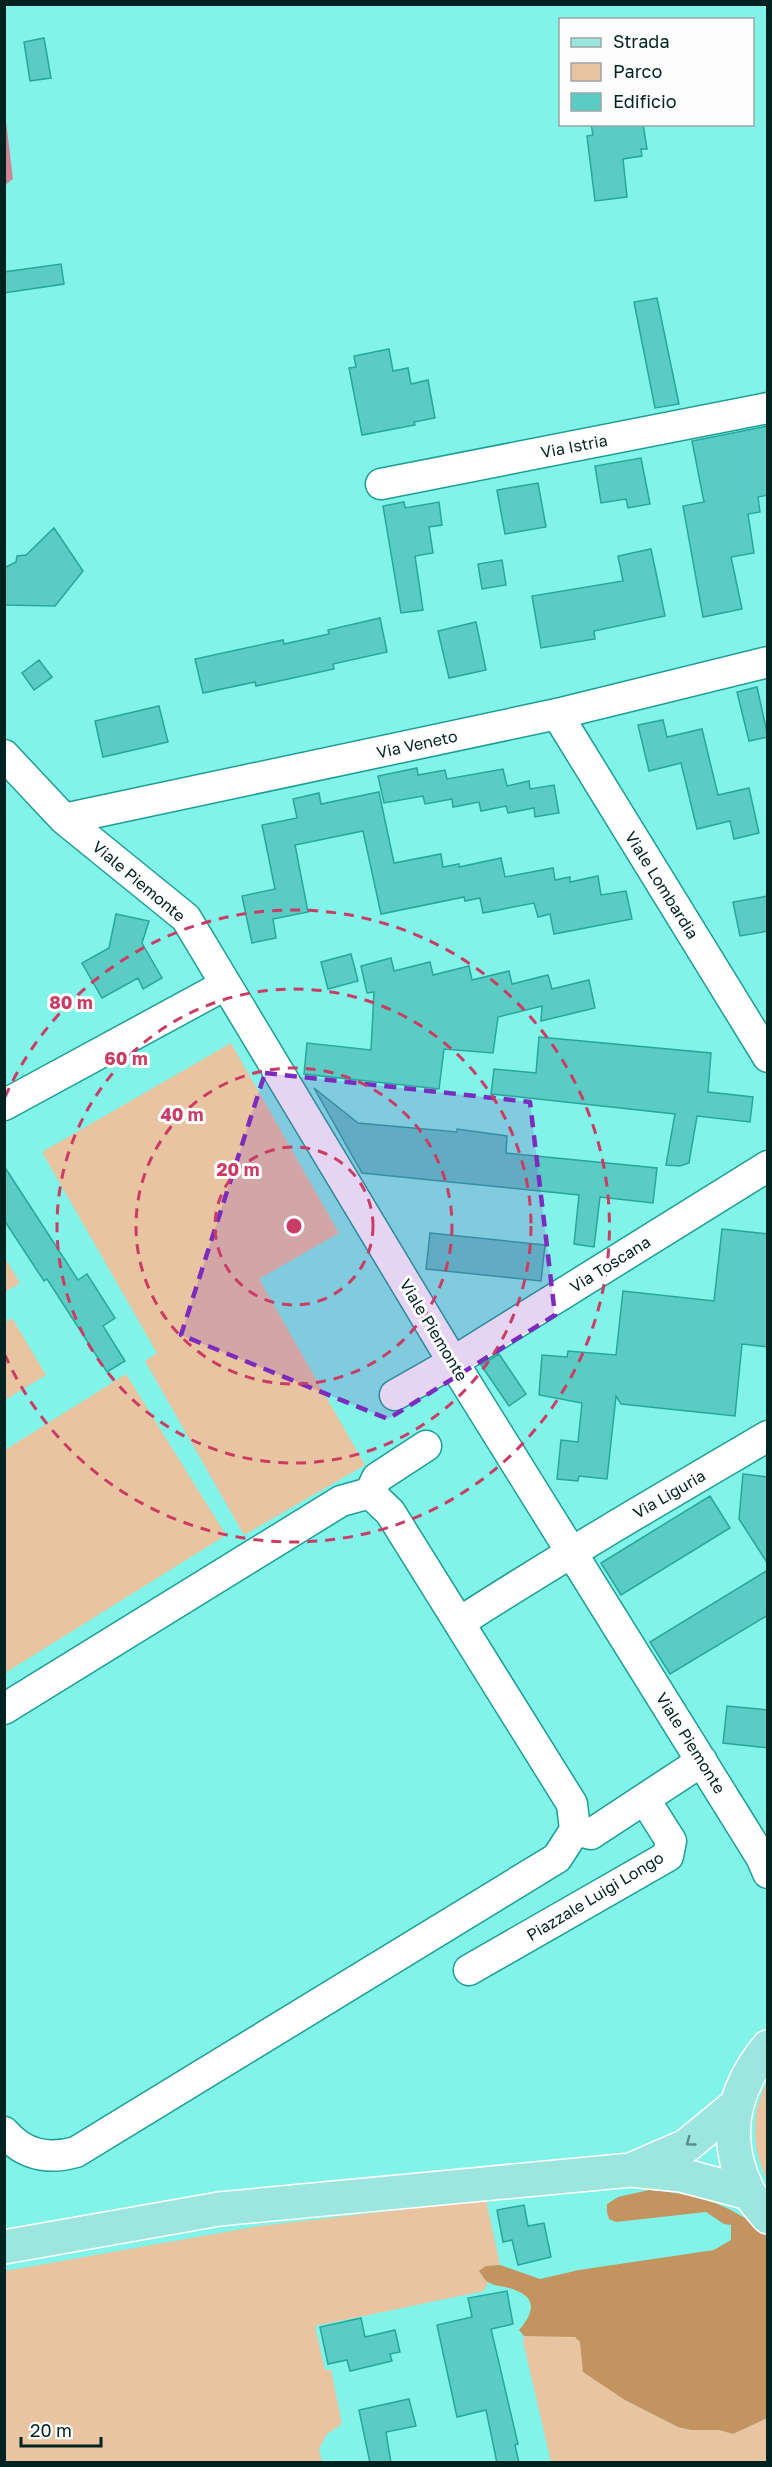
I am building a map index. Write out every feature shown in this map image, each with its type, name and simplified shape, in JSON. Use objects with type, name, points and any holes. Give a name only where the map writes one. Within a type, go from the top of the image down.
[{"type":"main road","points":[[758,2205],[737,2165],[733,2135],[736,2105],[742,2084],[754,2063],[768,2047]]},
{"type":"main road","points":[[631,2170],[686,2146],[736,2105]]},
{"type":"main road","points":[[4,2247],[219,2209],[631,2170],[681,2175],[758,2205]]},
{"type":"street","name":"Via Istria","points":[[381,484],[768,408]]},
{"type":"street","name":"Via Veneto","points":[[64,819],[557,714],[768,662]]},
{"type":"street","name":"Viale Lombardia","points":[[557,714],[768,1057]]},
{"type":"street","name":"Viale Piemonte","points":[[4,755],[64,819],[186,918],[453,1362],[702,1761],[761,1857],[768,1873]]},
{"type":"street","points":[[4,1105],[225,985]]},
{"type":"street","name":"Via Toscana","points":[[395,1395],[453,1362],[768,1166]]},
{"type":"street","name":"Via Liguria","points":[[460,1622],[571,1551],[768,1437]]},
{"type":"street","points":[[4,1709],[341,1501],[370,1493],[377,1479],[426,1446]]},
{"type":"street","points":[[4,2132],[26,2151],[42,2156],[60,2157],[76,2152],[557,1858],[575,1830],[572,1804],[390,1512],[370,1493]]},
{"type":"street","points":[[575,1830],[591,1834],[702,1761]]},
{"type":"street","name":"Piazzale Luigi Longo","points":[[469,1970],[668,1856],[670,1841],[645,1800]]},
{"type":"highlighted area","points":[[265,1073],[530,1102],[555,1315],[388,1419],[181,1335]]},
{"type":"green space","points":[[231,1043],[339,1233],[259,1279],[365,1465],[244,1535],[145,1361],[157,1353],[42,1152]]},
{"type":"green space","points":[[5,1258],[20,1283],[4,1292]]},
{"type":"green space","points":[[12,1318],[46,1375],[5,1400],[5,1323]]},
{"type":"green space","points":[[126,1374],[226,1535],[5,1673],[5,1450]]},
{"type":"green space","points":[[767,2083],[767,2180],[758,2156],[755,2131],[758,2107]]},
{"type":"green space","points":[[486,2200],[500,2265],[486,2266],[483,2277],[488,2282],[484,2291],[315,2326],[325,2370],[331,2370],[342,2424],[327,2434],[319,2449],[322,2462],[5,2462],[5,2271],[259,2226]]},
{"type":"green space","points":[[524,2336],[575,2337],[580,2342],[612,2391],[678,2427],[691,2430],[719,2430],[733,2434],[767,2418],[767,2462],[551,2462],[523,2341]]},
{"type":"shaded area","points":[[5,113],[13,179],[4,185]]},
{"type":"shaded area","points":[[649,2190],[682,2194],[712,2202],[753,2223],[767,2234],[767,2418],[733,2434],[719,2430],[691,2430],[678,2427],[625,2400],[583,2372],[580,2342],[575,2337],[524,2336],[519,2330],[530,2313],[528,2298],[512,2289],[491,2284],[479,2271],[486,2266],[500,2265],[540,2279],[579,2270],[714,2250],[731,2240],[731,2225],[724,2224],[706,2212],[616,2222],[609,2219],[607,2204],[618,2197]]},
{"type":"building","points":[[44,38],[51,78],[30,81],[24,42]]},
{"type":"building","points":[[591,126],[643,126],[647,149],[641,149],[642,156],[623,159],[627,197],[595,201],[587,136],[593,135]]},
{"type":"building","points":[[61,264],[64,284],[4,293],[4,272]]},
{"type":"building","points":[[657,298],[679,404],[655,408],[634,302]]},
{"type":"building","points":[[389,349],[393,371],[408,368],[411,384],[428,380],[435,418],[414,422],[415,425],[362,435],[349,368],[356,367],[354,356]]},
{"type":"building","points":[[768,426],[768,495],[758,497],[760,512],[748,514],[754,553],[731,557],[742,609],[703,617],[683,506],[704,502],[692,441]]},
{"type":"building","points":[[641,458],[650,504],[628,508],[626,499],[601,503],[595,466]]},
{"type":"building","points":[[538,483],[546,527],[505,534],[497,490]]},
{"type":"building","points":[[404,502],[405,508],[439,502],[442,525],[429,527],[433,553],[415,556],[423,610],[401,613],[383,506]]},
{"type":"building","points":[[54,528],[83,571],[55,606],[4,605],[4,568],[16,562],[17,556],[26,555]]},
{"type":"building","points":[[651,549],[665,616],[594,631],[595,639],[541,648],[532,596],[623,581],[618,556]]},
{"type":"building","points":[[502,560],[506,585],[482,589],[478,564]]},
{"type":"building","points":[[380,618],[387,652],[333,664],[334,669],[256,686],[255,682],[203,693],[195,659],[283,640],[284,644],[329,634],[328,630]]},
{"type":"building","points":[[476,622],[486,670],[449,678],[438,631]]},
{"type":"building","points":[[39,660],[52,677],[34,690],[22,673]]},
{"type":"building","points":[[757,687],[768,737],[749,741],[737,692]]},
{"type":"building","points":[[159,706],[168,742],[103,757],[95,721]]},
{"type":"building","points":[[663,720],[667,737],[702,729],[718,795],[749,788],[759,833],[734,839],[730,821],[697,829],[681,763],[649,771],[638,725]]},
{"type":"building","points":[[417,768],[418,775],[445,770],[447,779],[503,769],[507,786],[529,781],[530,789],[554,785],[559,813],[535,817],[534,808],[508,813],[506,806],[481,811],[479,802],[453,807],[452,799],[425,804],[423,796],[384,803],[378,776]]},
{"type":"building","points":[[379,792],[394,863],[441,854],[443,867],[459,864],[459,867],[501,858],[505,877],[553,868],[555,880],[570,877],[570,882],[598,876],[601,895],[626,891],[632,919],[554,934],[550,914],[538,917],[534,903],[483,913],[480,898],[465,901],[464,897],[381,914],[363,831],[295,845],[308,912],[273,919],[276,938],[252,943],[242,896],[275,889],[262,825],[297,818],[293,799],[319,793],[321,804]]},
{"type":"building","points":[[768,896],[768,931],[740,936],[733,902]]},
{"type":"building","points":[[116,914],[149,921],[142,943],[162,978],[143,989],[138,978],[102,998],[82,963],[109,948]]},
{"type":"building","points":[[351,954],[358,981],[328,989],[321,962]]},
{"type":"building","points":[[391,958],[394,971],[430,962],[433,975],[469,966],[472,980],[509,971],[512,984],[548,975],[552,989],[589,980],[595,1008],[541,1021],[542,1006],[498,1017],[493,1053],[444,1049],[439,1089],[304,1074],[307,1043],[371,1050],[374,992],[367,993],[361,966]]},
{"type":"building","points":[[539,1037],[711,1053],[708,1092],[753,1097],[750,1122],[697,1116],[689,1163],[680,1166],[666,1165],[675,1114],[491,1094],[494,1069],[536,1073]]},
{"type":"building","points":[[314,1088],[358,1123],[457,1132],[457,1129],[507,1136],[506,1153],[657,1168],[653,1203],[600,1197],[594,1247],[574,1244],[579,1195],[362,1173]]},
{"type":"building","points":[[4,1166],[78,1280],[87,1274],[115,1318],[103,1326],[125,1361],[107,1372],[47,1279],[44,1281],[4,1220]]},
{"type":"building","points":[[722,1229],[768,1234],[768,1347],[742,1344],[735,1416],[621,1404],[616,1396],[607,1479],[579,1476],[578,1481],[557,1479],[561,1440],[578,1442],[582,1403],[539,1395],[542,1355],[567,1357],[568,1351],[616,1355],[623,1291],[714,1301]]},
{"type":"building","points":[[430,1233],[545,1245],[541,1281],[426,1269]]},
{"type":"building","points":[[499,1354],[526,1394],[509,1406],[481,1365]]},
{"type":"building","points":[[743,1474],[768,1477],[768,1564],[739,1519]]},
{"type":"building","points":[[710,1496],[730,1528],[621,1595],[601,1563]]},
{"type":"building","points":[[768,1570],[768,1615],[670,1674],[650,1642]]},
{"type":"building","points":[[727,1706],[768,1710],[768,1748],[723,1743]]},
{"type":"building","points":[[524,2205],[528,2226],[544,2223],[551,2257],[518,2265],[512,2240],[503,2242],[497,2210]]},
{"type":"building","points":[[507,2291],[513,2324],[491,2329],[518,2444],[515,2445],[519,2463],[497,2463],[486,2410],[457,2417],[437,2325],[472,2317],[468,2298]]},
{"type":"building","points":[[361,2318],[365,2337],[395,2330],[400,2352],[390,2354],[392,2361],[350,2371],[347,2360],[328,2364],[320,2327]]},
{"type":"building","points":[[409,2399],[416,2426],[386,2432],[391,2463],[370,2463],[359,2410]]}]
